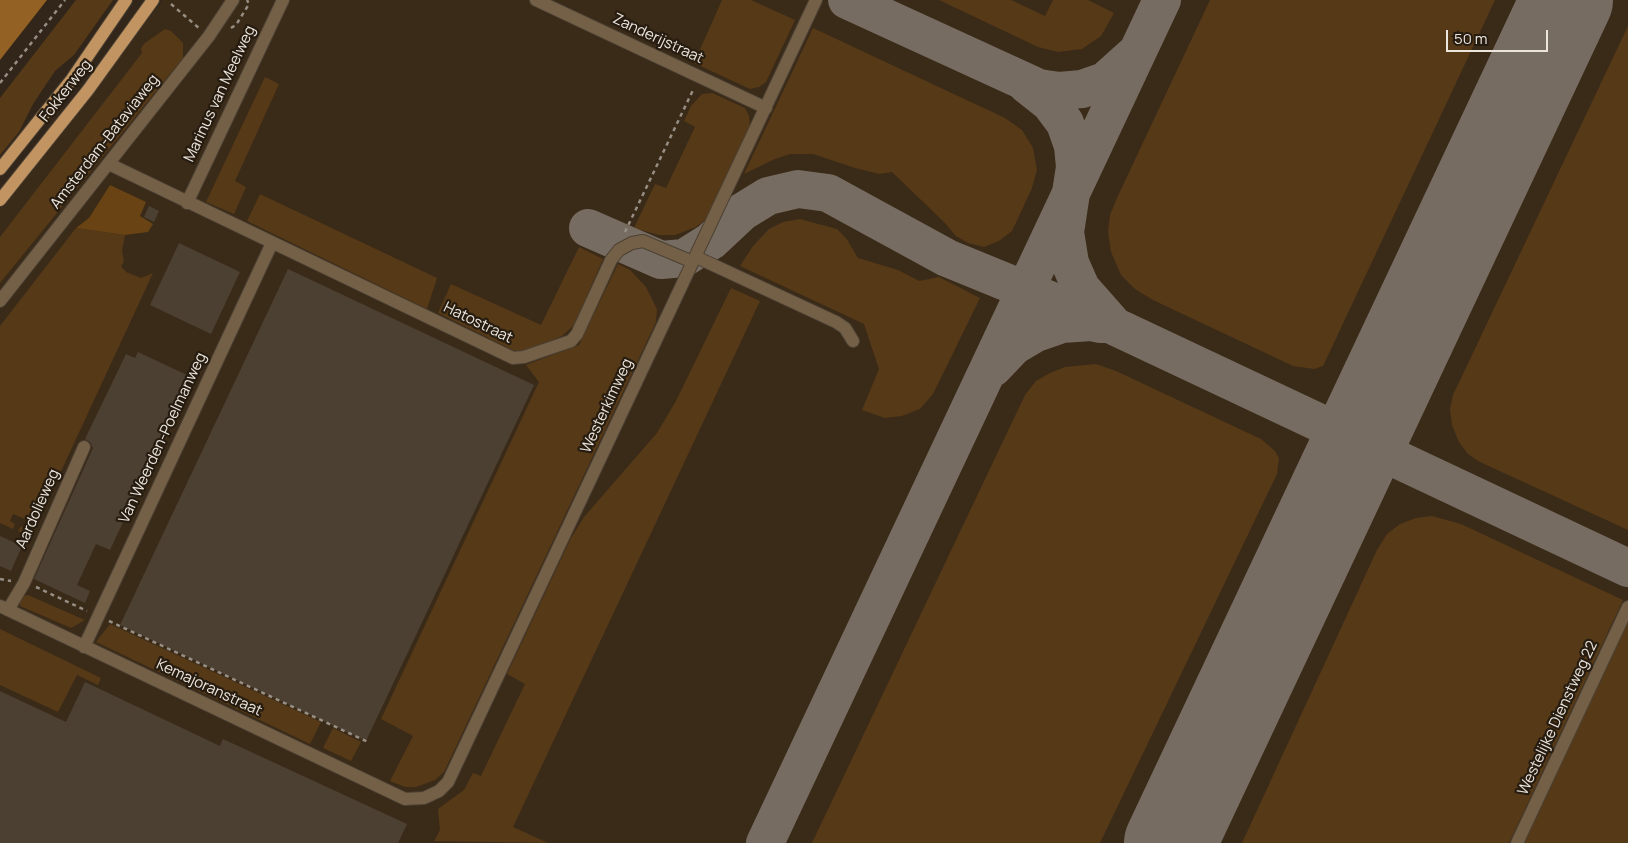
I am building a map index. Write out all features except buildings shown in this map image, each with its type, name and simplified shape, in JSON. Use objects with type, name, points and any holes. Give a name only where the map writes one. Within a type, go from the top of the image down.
[{"type":"main road","name":"Fokkerweg","points":[[0,169],[72,78],[126,0]]},
{"type":"main road","name":"Fokkerweg","points":[[0,200],[88,90],[153,0]]},
{"type":"street","name":"Amsterdam-Bataviaweg","points":[[0,301],[209,36],[233,0]]},
{"type":"street","name":"Marinus van Meelweg","points":[[187,203],[283,0]]},
{"type":"street","name":"Zanderijstraat","points":[[536,0],[766,108]]},
{"type":"street","name":"Westerkimweg","points":[[406,798],[424,798],[439,791],[448,782],[816,0]]},
{"type":"street","name":"Hatostraat","points":[[108,164],[513,358],[524,358],[571,341],[577,334],[611,260],[619,250],[632,243],[643,241],[694,259]]},
{"type":"street","name":"Van Weerden-Poelmanweg","points":[[84,647],[272,242]]},
{"type":"street","points":[[694,259],[836,322],[845,328],[853,341]]},
{"type":"street","name":"Aardolieweg","points":[[4,608],[24,583],[84,447]]},
{"type":"street","name":"Westelijke Dienstweg 22","points":[[1517,843],[1628,607]]},
{"type":"street","name":"Kemajoranstraat","points":[[4,608],[406,798]]},
{"type":"path","points":[[0,83],[65,0]]},
{"type":"path","points":[[171,4],[209,36]]},
{"type":"path","points":[[624,234],[699,76]]},
{"type":"path","points":[[0,580],[24,583],[88,612]]},
{"type":"path","points":[[105,620],[368,742]]},
{"type":"shaded area","points":[[0,0],[47,0],[0,60]]},
{"type":"shaded area","points":[[76,0],[113,0],[74,55],[55,71],[33,104],[19,132],[0,155],[0,98]]},
{"type":"shaded area","points":[[163,0],[1628,0],[1628,843],[0,843],[0,205]]},
{"type":"shaded area","points":[[722,0],[751,0],[795,20],[766,82],[759,87],[750,89],[694,63]]},
{"type":"shaded area","points":[[939,0],[1011,0],[1045,16],[1053,0],[1088,0],[1114,13],[1101,36],[1082,49],[1058,52],[1038,47]]},
{"type":"shaded area","points":[[1210,0],[1495,0],[1323,366],[1314,369],[1293,366],[1153,300],[1135,289],[1121,275],[1111,252],[1108,232],[1110,215]]},
{"type":"shaded area","points":[[1628,26],[1628,530],[1480,462],[1468,454],[1459,442],[1452,425],[1450,409],[1453,395]]},
{"type":"shaded area","points":[[813,28],[1005,118],[1022,130],[1033,148],[1037,170],[1032,188],[1012,231],[999,241],[984,247],[968,243],[956,236],[892,172],[879,174],[813,154],[790,154],[744,174]]},
{"type":"shaded area","points":[[165,29],[171,31],[183,43],[183,58],[0,283],[0,237],[142,53],[141,48]]},
{"type":"shaded area","points":[[265,77],[279,84],[235,181],[246,187],[234,214],[206,202]]},
{"type":"shaded area","points":[[712,93],[745,108],[749,116],[750,125],[706,219],[696,227],[675,235],[659,235],[634,228],[655,184],[666,188],[695,127],[684,121],[691,106],[702,94]]},
{"type":"shaded area","points":[[110,185],[146,202],[140,216],[153,224],[148,232],[125,235],[76,228],[89,218]]},
{"type":"shaded area","points":[[260,194],[437,278],[427,309],[247,221]]},
{"type":"shaded area","points":[[800,219],[837,229],[846,238],[858,258],[898,270],[919,281],[939,277],[980,298],[933,394],[920,409],[902,416],[885,418],[862,410],[879,369],[864,324],[740,266],[753,246],[769,229],[783,222]]},
{"type":"shaded area","points":[[76,228],[125,235],[122,251],[124,262],[121,266],[126,272],[141,278],[153,273],[30,538],[18,531],[21,526],[27,529],[30,521],[13,514],[10,521],[15,524],[13,529],[0,523],[0,326]]},
{"type":"shaded area","points":[[579,247],[603,259],[574,325],[562,336],[519,353],[438,313],[451,284],[541,325]]},
{"type":"shaded area","points":[[618,264],[630,270],[646,287],[657,309],[656,322],[444,772],[435,780],[416,787],[405,787],[390,781],[413,736],[381,719],[539,382],[526,365],[579,345]]},
{"type":"shaded area","points":[[731,288],[760,301],[513,827],[548,843],[434,841],[440,830],[438,809],[464,790],[473,773],[481,776],[525,684],[507,674],[571,538],[584,517],[657,433],[676,401]]},
{"type":"shaded area","points":[[1096,364],[1116,371],[1261,439],[1275,451],[1279,458],[1277,474],[1100,843],[812,843],[1025,395],[1036,381],[1050,373],[1065,367]]},
{"type":"shaded area","points":[[1432,516],[1461,524],[1623,600],[1509,843],[1242,843],[1377,550],[1387,534],[1400,524],[1416,518]]},
{"type":"shaded area","points":[[28,595],[85,620],[71,628],[20,606],[20,597]]},
{"type":"shaded area","points":[[1628,621],[1628,843],[1523,843]]},
{"type":"shaded area","points":[[110,624],[321,722],[310,744],[96,642]]},
{"type":"shaded area","points":[[0,629],[101,678],[98,685],[77,675],[58,712],[0,685]]},
{"type":"shaded area","points":[[333,728],[361,742],[351,761],[323,748]]},
{"type":"taxiway","points":[[847,0],[1039,88],[1059,91],[1082,89],[1105,81],[1134,55]]},
{"type":"taxiway","points":[[765,843],[1162,0]]},
{"type":"taxiway","points":[[1026,84],[1050,103],[1065,123],[1073,146],[1075,167],[1065,232],[1070,263],[1081,288],[1111,322]]},
{"type":"taxiway","points":[[588,228],[661,260],[684,258],[711,241],[742,212],[768,196],[798,189],[828,193],[947,258],[1116,327],[1628,568]]},
{"type":"taxiway","points":[[993,368],[1014,346],[1036,333],[1062,324],[1091,322],[1101,324]]},
{"type":"taxiway","points":[[1379,398],[1375,416],[1377,438],[1384,448],[1395,457]]},
{"type":"taxiway","points":[[1324,424],[1341,441],[1345,464],[1328,507]]},
{"type":"runway","points":[[1170,843],[1567,0]]}]
